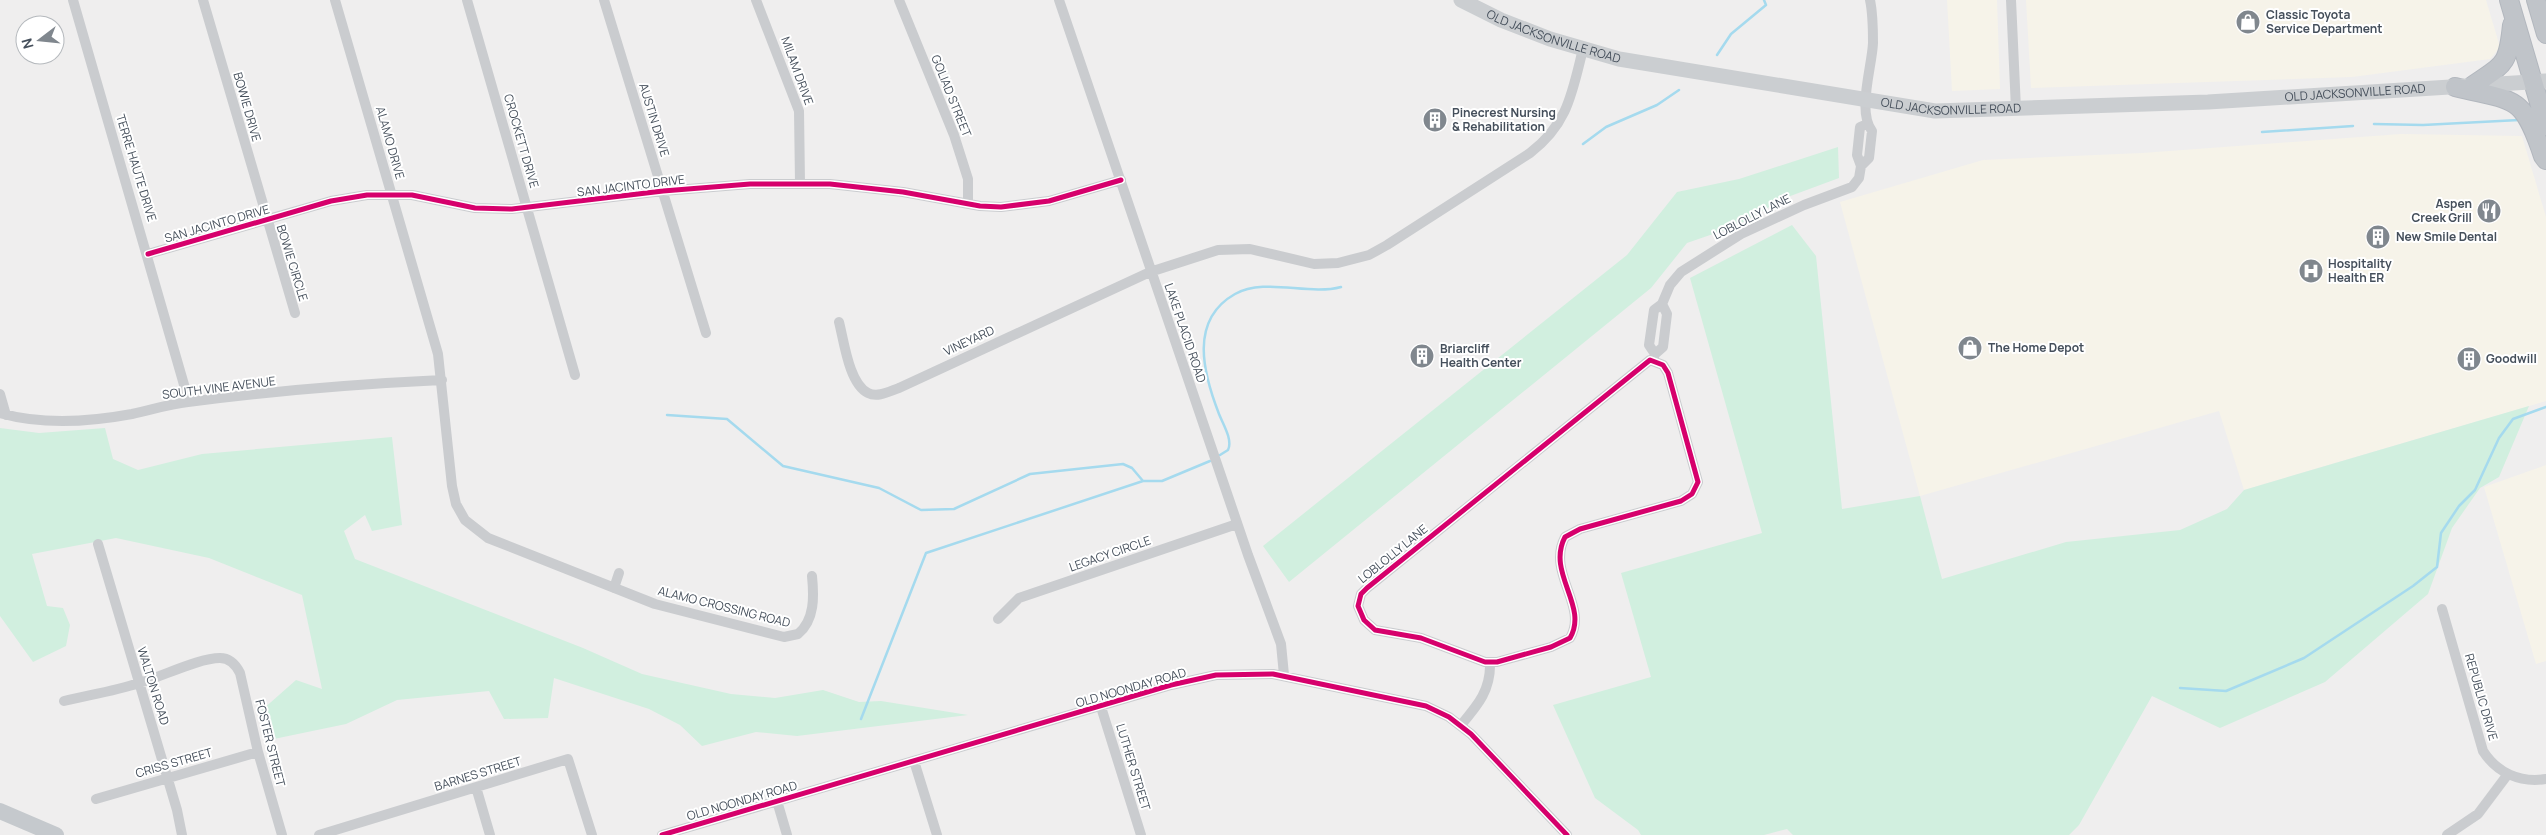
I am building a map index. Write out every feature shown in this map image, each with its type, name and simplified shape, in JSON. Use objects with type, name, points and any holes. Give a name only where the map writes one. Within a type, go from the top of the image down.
[{"type":"highway","points":[[2511,7],[2539,82],[2546,126]]},
{"type":"highway","points":[[2463,86],[2506,60],[2509,52],[2511,7]]},
{"type":"highway","points":[[2540,8],[2546,34]]},
{"type":"highway","points":[[2463,86],[2518,105],[2530,120],[2546,160]]},
{"type":"main road","name":"OLD JACKSONVILLE ROAD","points":[[1461,0],[1524,29],[1583,49],[1635,62],[1935,111],[2208,102],[2539,82]]},
{"type":"main road","points":[[0,811],[56,835]]},
{"type":"street","name":"TERRE HAUTE DRIVE","points":[[73,0],[148,254],[189,402]]},
{"type":"street","name":"BOWIE DRIVE","points":[[203,0],[266,220]]},
{"type":"street","name":"ALAMO DRIVE","points":[[335,0],[438,354],[442,380]]},
{"type":"street","name":"CROCKETT DRIVE","points":[[467,0],[575,375]]},
{"type":"street","name":"AUSTIN DRIVE","points":[[604,0],[706,333]]},
{"type":"street","name":"MILAM DRIVE","points":[[756,0],[799,110],[800,183]]},
{"type":"street","name":"GOLIAD STREET","points":[[899,0],[954,135],[968,179],[968,204]]},
{"type":"street","name":"LAKE PLACID ROAD","points":[[1059,0],[1121,180],[1150,272],[1281,644],[1284,675]]},
{"type":"street","name":"LOBLOLLY LANE","points":[[1490,662],[1421,638],[1375,630],[1369,626],[1360,612],[1358,600],[1361,594],[1645,362],[1654,357],[1663,346],[1667,314],[1662,304],[1670,286],[1681,272],[1749,230],[1852,186],[1859,178],[1861,166],[1869,158],[1872,131],[1866,124],[1866,101],[1873,44],[1873,13],[1870,0]]},
{"type":"street","points":[[2011,0],[2016,109]]},
{"type":"street","points":[[1150,272],[1227,248],[1250,249],[1295,261],[1326,264],[1349,261],[1379,250],[1522,158],[1546,140],[1566,112],[1583,49]]},
{"type":"street","name":"SAN JACINTO DRIVE","points":[[148,254],[342,199],[392,194],[422,196],[482,208],[527,208],[663,191],[750,184],[800,183],[845,185],[995,207],[1035,203],[1069,196],[1121,180]]},
{"type":"street","name":"BOWIE CIRCLE","points":[[266,220],[294,312]]},
{"type":"street","name":"VINEYARD","points":[[839,322],[849,364],[857,383],[868,393],[876,395],[899,388],[991,343],[1150,272]]},
{"type":"street","points":[[1461,725],[1484,696],[1489,680],[1490,662],[1552,647],[1570,638],[1575,620],[1559,556],[1566,537],[1580,529],[1680,501],[1696,489],[1698,475],[1668,373],[1663,365],[1654,357]]},
{"type":"street","name":"SOUTH VINE AVENUE","points":[[3,414],[45,421],[96,418],[124,415],[189,402],[349,386],[442,380]]},
{"type":"street","name":"ALAMO CROSSING ROAD","points":[[442,380],[452,486],[456,504],[465,520],[488,538],[661,606],[780,636],[792,637],[803,630],[814,600],[812,576]]},
{"type":"street","points":[[0,394],[3,414]]},
{"type":"street","name":"LEGACY CIRCLE","points":[[998,619],[1019,598],[1238,524]]},
{"type":"street","name":"WALTON ROAD","points":[[98,544],[168,778],[182,835]]},
{"type":"street","points":[[614,588],[619,573]]},
{"type":"street","name":"REPUBLIC DRIVE","points":[[2442,609],[2480,744],[2494,766],[2508,774],[2524,780],[2546,779]]},
{"type":"street","name":"FOSTER STREET","points":[[139,684],[206,661],[220,658],[230,660],[240,673],[258,752],[282,835]]},
{"type":"street","name":"OLD NOONDAY ROAD","points":[[662,835],[1171,685],[1216,675],[1252,673],[1284,675],[1416,702],[1438,711],[1461,725],[1567,835]]},
{"type":"street","points":[[64,701],[139,684]]},
{"type":"street","name":"LUTHER STREET","points":[[1101,707],[1141,835]]},
{"type":"street","name":"CRISS STREET","points":[[96,799],[258,752]]},
{"type":"street","name":"BARNES STREET","points":[[318,835],[568,760],[592,835]]},
{"type":"street","points":[[914,761],[937,835]]},
{"type":"street","points":[[2447,835],[2478,814],[2508,774]]},
{"type":"street","points":[[476,787],[490,835]]},
{"type":"street","points":[[778,801],[787,835]]},
{"type":"shaded area","points":[[1947,0],[1997,0],[2000,89],[1952,91]]},
{"type":"shaded area","points":[[2026,0],[2486,0],[2500,47],[2490,59],[2352,77],[2031,88]]},
{"type":"shaded area","points":[[2401,134],[2522,136],[2546,217],[2546,401],[2244,490],[2219,411],[1920,496],[1840,202],[1983,160],[2142,153]]},
{"type":"shaded area","points":[[2546,465],[2546,661],[2536,664],[2484,487]]},
{"type":"green space","points":[[1838,147],[1839,178],[1785,198],[1736,226],[1687,243],[1651,288],[1289,582],[1263,546],[1627,255],[1677,192],[1739,179]]},
{"type":"green space","points":[[1792,225],[1816,256],[1842,509],[1920,496],[1942,579],[2066,542],[2180,530],[2227,509],[2244,490],[2529,406],[2499,477],[2480,488],[2452,528],[2428,594],[2325,682],[2220,728],[2152,696],[2079,825],[2069,835],[1793,835],[1787,829],[1764,835],[1641,835],[1638,830],[1595,798],[1553,705],[1651,677],[1621,573],[1762,533],[1690,278]]},
{"type":"green space","points":[[0,428],[39,433],[105,428],[113,459],[138,470],[202,454],[392,437],[402,525],[372,531],[365,515],[344,531],[355,559],[583,648],[642,674],[731,694],[775,698],[823,690],[859,702],[881,701],[968,715],[797,736],[756,732],[702,746],[680,725],[649,709],[554,678],[548,718],[504,719],[489,691],[397,700],[346,724],[269,740],[262,710],[296,680],[322,689],[302,595],[209,558],[116,538],[32,554],[47,606],[63,608],[70,625],[66,646],[33,662],[0,616]]},
{"type":"waterway","points":[[1717,55],[1731,34],[1766,5],[1764,0]]},
{"type":"waterway","points":[[1583,144],[1606,127],[1657,105],[1679,90]]},
{"type":"waterway","points":[[2374,124],[2423,125],[2519,120]]},
{"type":"waterway","points":[[2262,132],[2353,126]]},
{"type":"waterway","points":[[1220,455],[1228,450],[1229,442],[1208,382],[1204,348],[1211,318],[1220,305],[1235,294],[1247,289],[1260,287],[1315,290],[1341,287]]},
{"type":"waterway","points":[[2180,688],[2226,691],[2304,658],[2413,586],[2437,567],[2441,533],[2459,506],[2475,490],[2499,438],[2513,419],[2546,407]]},
{"type":"waterway","points":[[667,415],[727,419],[783,466],[879,488],[921,510],[954,509],[1030,474],[1123,464],[1132,468],[1143,481]]},
{"type":"waterway","points":[[861,719],[926,553],[1143,481],[1162,481],[1210,461]]},
{"type":"cycle path","points":[[148,254],[331,201],[367,195],[412,195],[475,208],[512,209],[663,191],[750,184],[830,184],[903,192],[980,206],[1001,207],[1049,201],[1121,180]]},
{"type":"cycle path","points":[[1650,360],[1663,365],[1668,373],[1698,482],[1692,494],[1681,501],[1580,529],[1565,537],[1560,563],[1575,614],[1570,638],[1551,647],[1497,662],[1485,662],[1421,638],[1375,630],[1364,620],[1358,606],[1361,594],[1367,588],[1650,360]]},
{"type":"cycle path","points":[[662,835],[1171,685],[1216,675],[1273,674],[1426,706],[1449,717],[1471,734],[1567,835]]},
{"type":"place","name":"Classic Toyota Service Department","points":[[2248,22]]},
{"type":"place","name":"Pinecrest Nursing & Rehabilitation","points":[[1435,120]]},
{"type":"place","name":"Aspen Creek Grill","points":[[2489,211]]},
{"type":"place","name":"New Smile Dental","points":[[2378,237]]},
{"type":"place","name":"Hospitality Health ER","points":[[2311,271]]},
{"type":"place","name":"The Home Depot","points":[[1970,348]]},
{"type":"place","name":"Briarcliff Health Center","points":[[1422,356]]},
{"type":"place","name":"Goodwill","points":[[2469,359]]}]
